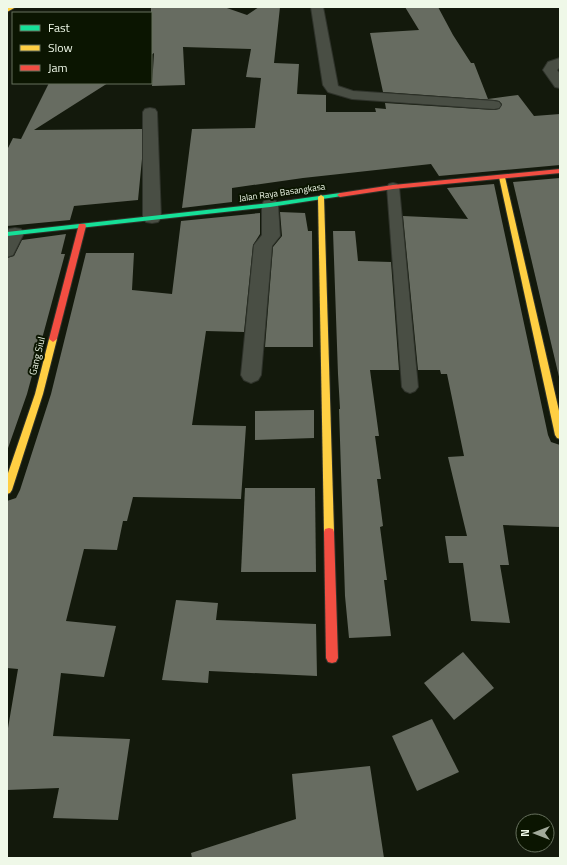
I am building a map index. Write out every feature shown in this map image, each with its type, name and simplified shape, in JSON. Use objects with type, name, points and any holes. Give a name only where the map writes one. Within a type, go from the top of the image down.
[{"type":"main road","points":[[7,10],[13,7]]},
{"type":"main road","name":"Jalan Raya Basangkasa","points":[[11,233],[270,205],[393,187],[560,171]]},
{"type":"main road","points":[[502,177],[560,435]]},
{"type":"main road","points":[[321,197],[332,658]]},
{"type":"main road","name":"Gang Siul","points":[[7,490],[39,394],[82,226]]},
{"type":"street","points":[[317,7],[330,85],[333,89],[352,95],[494,105]]},
{"type":"street","points":[[560,62],[553,66],[550,70],[560,84]]},
{"type":"street","points":[[150,112],[152,218]]},
{"type":"street","points":[[251,375],[263,244],[271,236],[270,205]]},
{"type":"street","points":[[7,251],[11,233]]},
{"type":"lane","points":[[393,187],[410,387]]},
{"type":"building","points":[[151,7],[224,7],[247,15],[259,7],[280,7],[274,63],[299,64],[297,94],[326,95],[326,112],[376,112],[375,108],[386,109],[385,103],[494,110],[499,109],[502,104],[499,101],[494,100],[383,92],[370,33],[419,30],[405,7],[438,7],[453,35],[471,63],[474,63],[488,99],[518,95],[534,116],[560,114],[560,165],[439,176],[431,164],[303,178],[232,188],[232,202],[182,208],[192,129],[255,128],[261,78],[246,77],[251,49],[183,47],[185,85],[152,86],[154,53],[152,54]]},
{"type":"building","points":[[48,84],[106,84],[34,130],[142,129],[142,159],[138,200],[74,206],[70,220],[7,226],[7,150],[13,138],[21,139]]},
{"type":"building","points":[[560,178],[560,381],[513,182]]},
{"type":"building","points":[[494,184],[548,435],[551,442],[560,445],[560,527],[503,525],[509,565],[500,565],[510,623],[471,621],[463,563],[449,563],[445,536],[467,536],[448,457],[464,456],[447,374],[441,374],[440,370],[418,370],[403,216],[468,219],[447,188]]},
{"type":"building","points":[[280,212],[305,213],[308,231],[312,231],[313,347],[265,347],[273,247],[282,236]]},
{"type":"building","points":[[260,213],[260,234],[253,245],[244,332],[206,331],[192,425],[246,426],[241,499],[133,497],[127,521],[123,521],[117,550],[84,549],[66,621],[116,626],[104,677],[61,673],[53,736],[130,739],[118,820],[53,818],[59,788],[7,790],[7,734],[18,669],[7,668],[7,501],[16,498],[20,490],[51,394],[86,253],[134,253],[132,290],[172,294],[181,221]]},
{"type":"building","points":[[333,231],[355,231],[358,261],[391,262],[399,370],[370,370],[379,436],[375,436],[381,479],[377,479],[383,526],[380,527],[387,580],[384,580],[391,636],[349,638],[345,596]]},
{"type":"building","points":[[66,234],[61,254],[65,254],[27,394],[7,451],[7,258],[14,256],[22,240]]},
{"type":"building","points":[[314,410],[314,438],[255,440],[255,411]]},
{"type":"building","points":[[245,488],[315,488],[316,572],[241,572]]},
{"type":"building","points":[[176,600],[218,603],[216,620],[316,624],[317,676],[209,671],[208,683],[162,680]]},
{"type":"building","points":[[463,652],[494,688],[454,720],[424,683]]},
{"type":"building","points":[[432,719],[459,772],[417,791],[392,736]]},
{"type":"building","points":[[370,766],[384,858],[192,858],[191,853],[296,819],[292,774]]},
{"type":"traffic: fast","points":[[7,234],[270,205],[340,195]]},
{"type":"traffic: slow","points":[[7,10],[13,7]]},
{"type":"traffic: slow","points":[[502,177],[560,435]]},
{"type":"traffic: slow","points":[[321,197],[329,532]]},
{"type":"traffic: slow","points":[[7,490],[39,394],[53,339]]},
{"type":"traffic: jam","points":[[340,195],[393,187],[560,171]]},
{"type":"traffic: jam","points":[[53,339],[82,226]]},
{"type":"traffic: jam","points":[[329,532],[332,658]]}]
